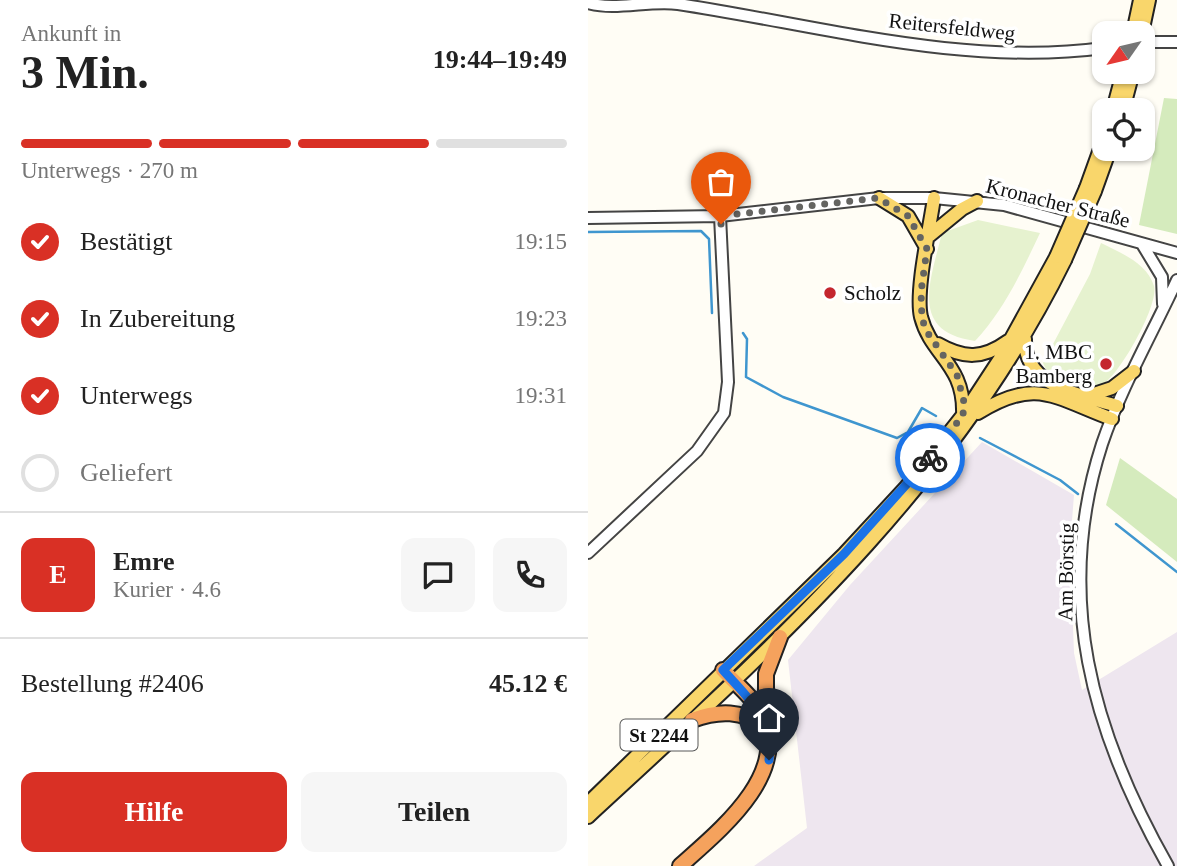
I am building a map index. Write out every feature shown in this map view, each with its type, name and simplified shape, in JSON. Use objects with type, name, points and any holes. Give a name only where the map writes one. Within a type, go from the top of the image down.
[{"type":"highway","points":[[766,727],[766,674],[780,638]]},
{"type":"highway","points":[[680,866],[739,807],[759,781],[771,747],[766,727],[756,706],[723,670]]},
{"type":"highway","points":[[692,720],[711,713],[734,712],[766,727]]},
{"type":"main road","points":[[1140,0],[1145,9]]},
{"type":"main road","points":[[1123,84],[1123,96]]},
{"type":"main road","points":[[1123,96],[1128,84]]},
{"type":"main road","name":"St 2244","points":[[1091,190],[1098,161]]},
{"type":"main road","name":"St 2244","points":[[588,817],[780,638],[914,493],[1019,338],[1061,258],[1105,161]]},
{"type":"main road","points":[[878,198],[908,216],[928,242]]},
{"type":"main road","points":[[933,198],[920,309],[927,332],[957,375],[969,415],[1002,398],[1028,391],[1041,393],[1112,419]]},
{"type":"main road","points":[[928,242],[961,209],[977,201]]},
{"type":"main road","points":[[935,342],[950,351],[976,356],[1019,338],[1027,361],[1039,376],[1058,386],[1117,406]]},
{"type":"main road","points":[[1088,396],[1112,388],[1134,371]]},
{"type":"main road","name":"St 2244","points":[[588,803],[853,544],[969,415]]},
{"type":"street","name":"Reitersfeldweg","points":[[588,3],[673,3],[894,41],[979,51],[1056,54],[1092,50]]},
{"type":"street","points":[[1155,43],[1177,42]]},
{"type":"street","name":"Kronacher Straße","points":[[588,218],[720,216],[878,198],[933,198],[977,201],[1044,215],[1177,253]]},
{"type":"street","points":[[588,553],[697,451],[724,413],[728,382],[720,216]]},
{"type":"street","points":[[1142,244],[1162,277],[1163,310]]},
{"type":"street","name":"Am Börstig","points":[[1168,866],[1132,800],[1107,742],[1093,687],[1082,621],[1083,541],[1090,490],[1112,419],[1177,280]]},
{"type":"street","points":[[1163,310],[1177,296]]},
{"type":"shaded area","points":[[982,442],[1074,495],[1070,546],[1074,653],[1082,690],[1177,632],[1177,866],[754,866],[807,828],[788,660],[850,585]]},
{"type":"green space","points":[[1164,98],[1177,99],[1177,234],[1139,225],[1152,161],[1155,161],[1155,144]]},
{"type":"green space","points":[[978,220],[1040,233],[1004,303],[975,341],[954,336],[940,327],[932,316],[929,302],[933,269],[942,233]]},
{"type":"green space","points":[[1101,243],[1146,271],[1154,286],[1154,295],[1145,323],[1119,367],[1103,384],[1085,388],[1056,378],[1043,363],[1090,274]]},
{"type":"green space","points":[[1120,458],[1177,499],[1177,562],[1106,505]]},
{"type":"waterway","points":[[588,232],[701,231],[709,239],[712,313]]},
{"type":"waterway","points":[[743,333],[747,339],[746,377],[783,397],[897,438],[908,432],[922,408],[936,416]]},
{"type":"waterway","points":[[980,438],[1060,480],[1078,494]]},
{"type":"waterway","points":[[1116,524],[1177,572]]},
{"type":"way so far","points":[[721,224],[720,216],[878,198],[908,216],[927,249],[921,292],[922,319],[927,332],[957,375],[964,402],[963,415],[930,458]]},
{"type":"place","name":"Scholz","points":[[830,293]]},
{"type":"place","name":"1. MBC Bamberg","points":[[1106,364]]},
{"type":"route","points":[[769,760],[771,747],[762,715],[723,670],[844,554],[930,458]]}]
